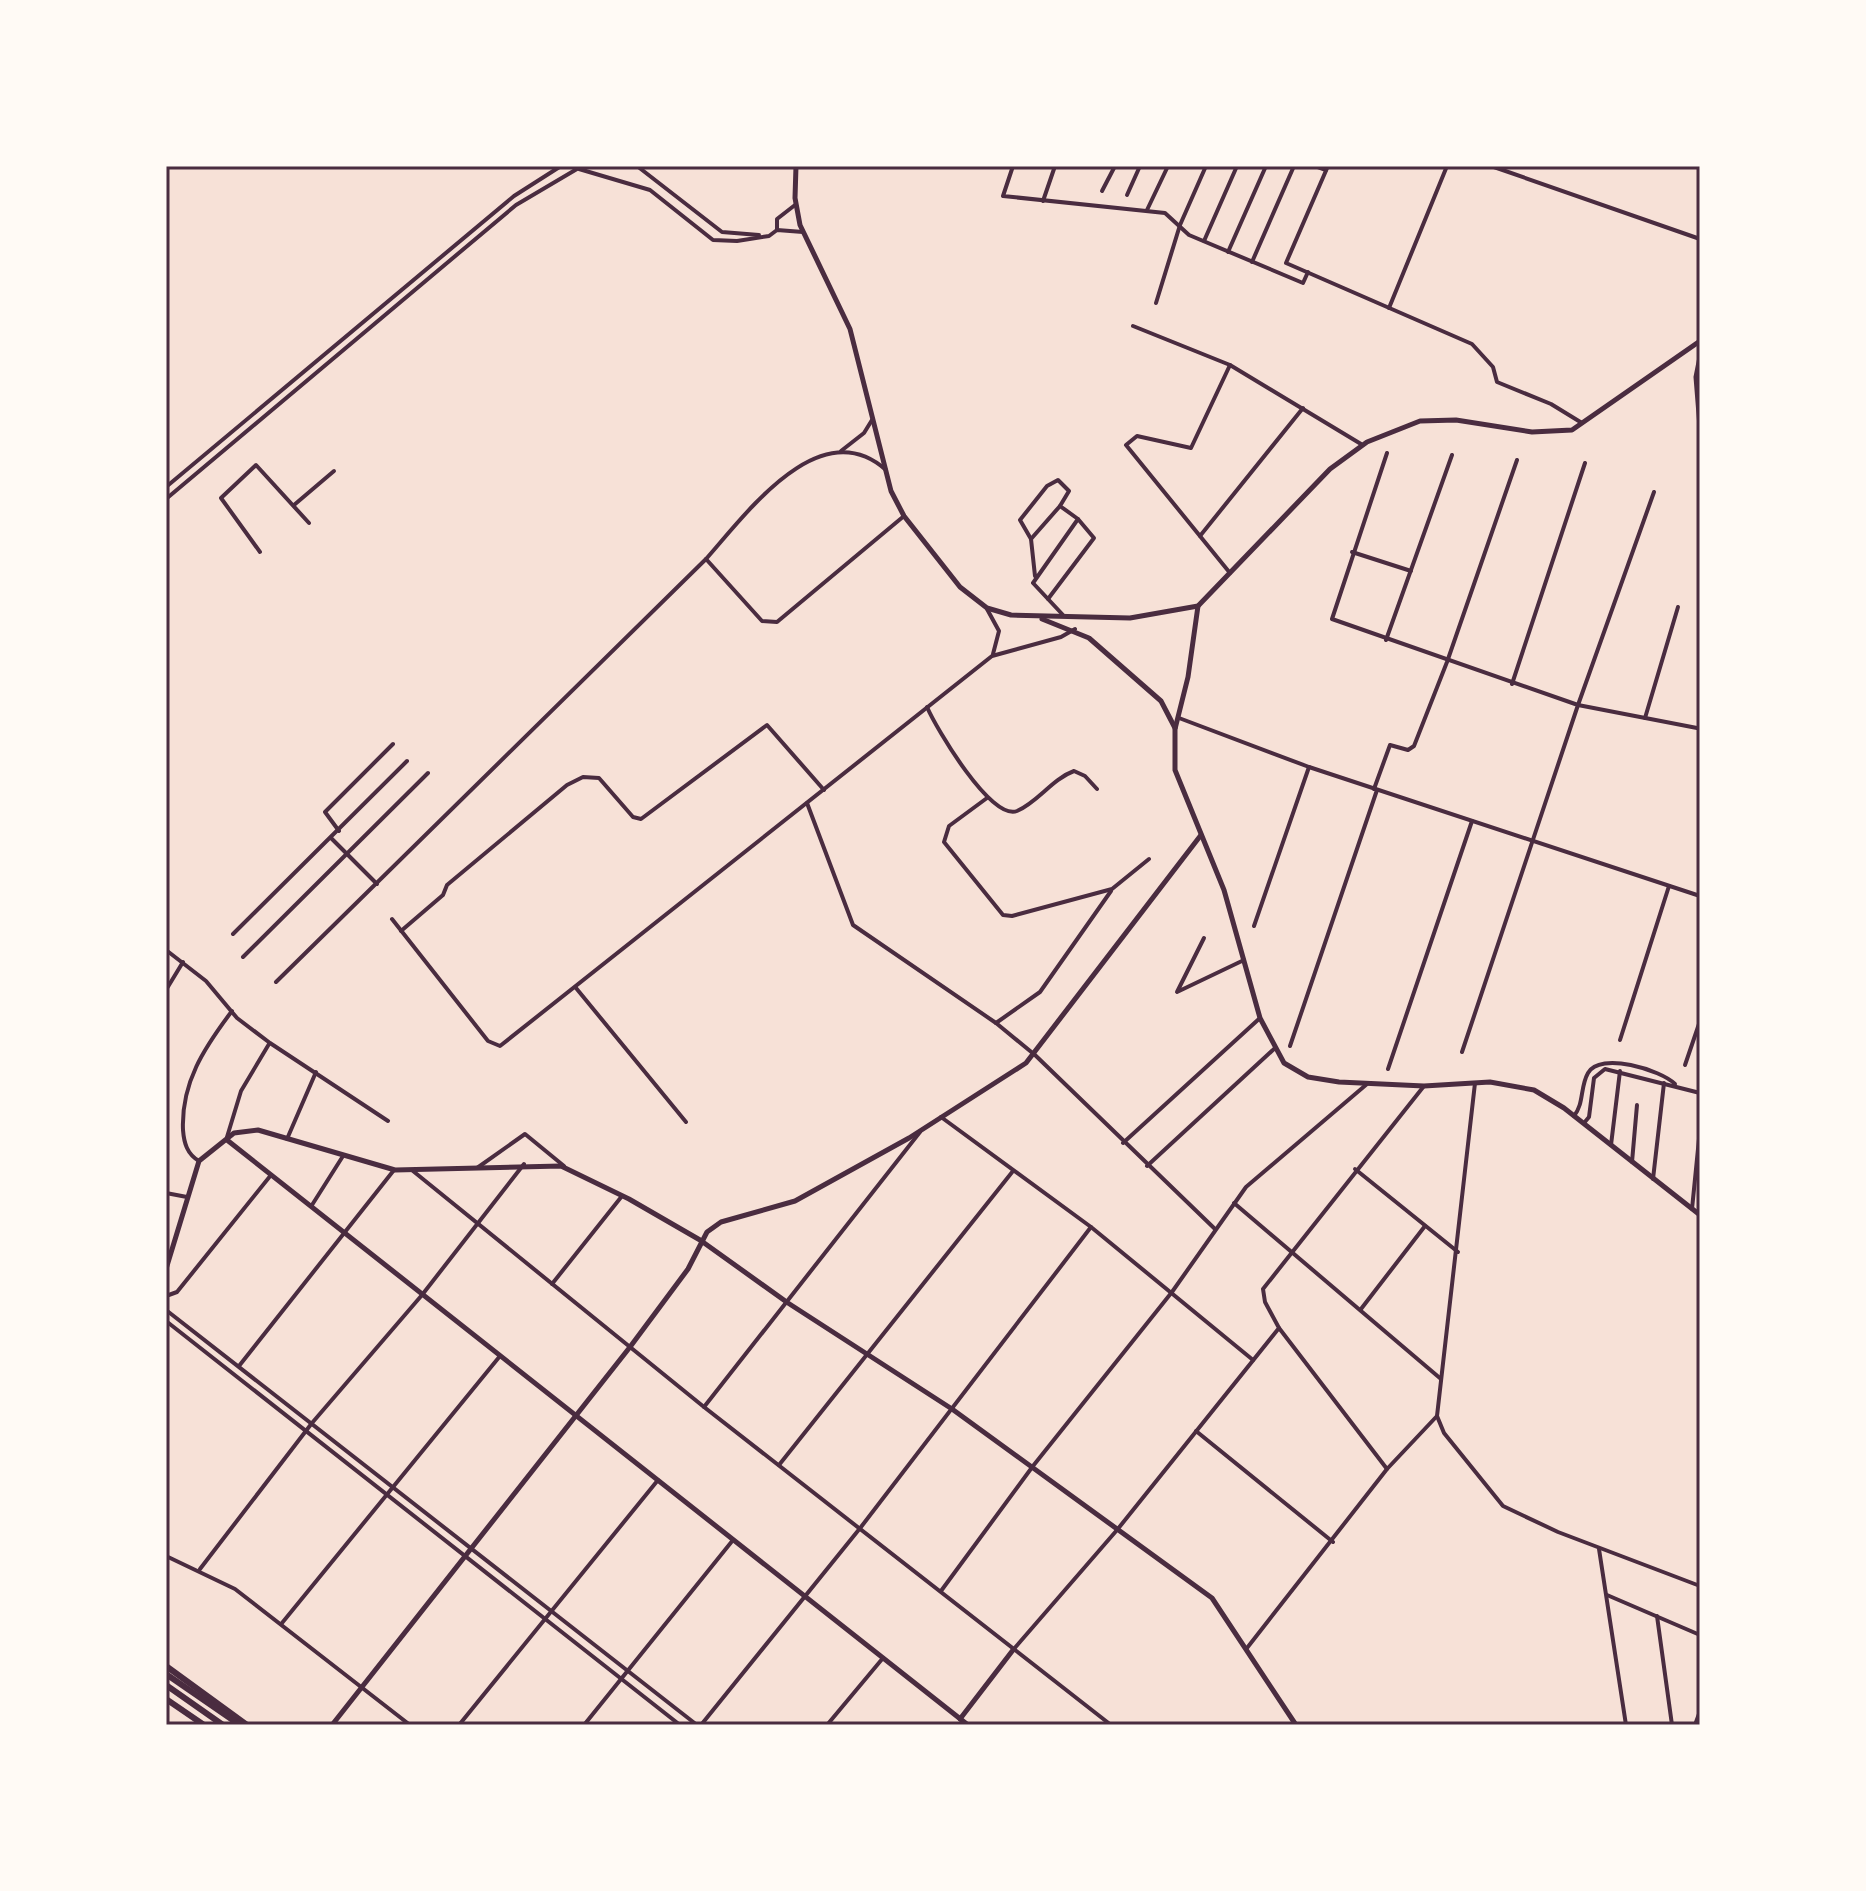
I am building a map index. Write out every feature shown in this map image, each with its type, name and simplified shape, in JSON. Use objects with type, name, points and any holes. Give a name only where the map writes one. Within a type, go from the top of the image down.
[{"type":"main road","points":[[166,1666],[247,1725]]},
{"type":"main road","points":[[166,1674],[240,1725]]},
{"type":"main road","points":[[166,1685],[223,1725]]},
{"type":"main road","points":[[166,1699],[204,1725]]},
{"type":"main road","points":[[1696,1725],[1700,1714]]},
{"type":"street","points":[[166,487],[514,196],[561,166]]},
{"type":"street","points":[[637,166],[722,232],[769,236]]},
{"type":"street","points":[[796,166],[795,205],[803,232],[850,329],[886,470],[904,516],[960,587],[987,608],[999,631],[992,656]]},
{"type":"street","points":[[1013,166],[1003,196],[1165,213],[1189,235],[1252,262],[1303,283],[1308,272]]},
{"type":"street","points":[[1043,201],[1055,166]]},
{"type":"street","points":[[1102,191],[1115,166]]},
{"type":"street","points":[[1127,195],[1140,166]]},
{"type":"street","points":[[1147,210],[1168,166]]},
{"type":"street","points":[[1156,303],[1180,225],[1206,166]]},
{"type":"street","points":[[1204,241],[1237,166]]},
{"type":"street","points":[[1228,252],[1266,166]]},
{"type":"street","points":[[1252,262],[1294,166]]},
{"type":"street","points":[[1315,166],[1327,168],[1286,263],[1472,344],[1493,367],[1497,382],[1551,404],[1582,423]]},
{"type":"street","points":[[1389,308],[1447,166]]},
{"type":"street","points":[[1491,166],[1700,239]]},
{"type":"street","points":[[166,499],[516,205],[580,167],[650,190],[713,240],[737,241],[769,236],[777,230],[803,232]]},
{"type":"street","points":[[777,230],[777,219],[795,205]]},
{"type":"street","points":[[1133,326],[1230,365],[1361,444]]},
{"type":"street","points":[[1700,341],[1572,430],[1532,432],[1456,420],[1420,421],[1367,442],[1330,469],[1198,606],[1174,742],[1175,770],[1224,890],[1260,1018],[1284,1063],[1308,1077],[1367,1084],[1424,1086],[1504,1083],[1534,1090],[1584,1123],[1700,1215]]},
{"type":"street","points":[[1700,357],[1696,377],[1700,427]]},
{"type":"street","points":[[1230,365],[1191,448],[1137,436],[1126,445],[1230,573]]},
{"type":"street","points":[[1200,536],[1303,408]]},
{"type":"street","points":[[276,982],[706,559],[774,485],[807,463],[841,451],[864,433],[872,420]]},
{"type":"street","points":[[841,451],[861,454],[886,470]]},
{"type":"street","points":[[1387,453],[1332,619],[1447,662],[1578,705],[1697,728]]},
{"type":"street","points":[[1386,640],[1452,455]]},
{"type":"street","points":[[1290,1046],[1390,745],[1408,750],[1414,746],[1447,662],[1517,460]]},
{"type":"street","points":[[1512,684],[1585,463]]},
{"type":"street","points":[[260,552],[221,498],[256,465],[309,523]]},
{"type":"street","points":[[294,505],[334,471]]},
{"type":"street","points":[[1031,539],[1069,491],[1058,480],[1047,486],[1020,520],[1031,539],[1033,584],[1064,617]]},
{"type":"street","points":[[1462,1052],[1535,842],[1578,705],[1654,492]]},
{"type":"street","points":[[1048,599],[1094,538],[1078,519],[1060,506]]},
{"type":"street","points":[[706,559],[762,621],[777,622],[904,516]]},
{"type":"street","points":[[1035,576],[1078,519]]},
{"type":"street","points":[[1352,552],[1411,571]]},
{"type":"street","points":[[1037,617],[1130,618],[1198,606]]},
{"type":"street","points":[[1645,718],[1678,607]]},
{"type":"street","points":[[987,608],[1037,617],[1075,629],[1161,701],[1175,729]]},
{"type":"street","points":[[392,919],[496,1046],[504,1044],[992,656],[1061,637],[1075,629]]},
{"type":"street","points":[[927,707],[937,729],[987,798],[1002,811],[1016,811],[1074,771],[1085,776],[1097,789]]},
{"type":"street","points":[[1179,718],[1309,767],[1700,896]]},
{"type":"street","points":[[401,931],[443,895],[447,885],[567,785],[583,777],[599,778],[633,817],[641,819],[767,725],[824,790]]},
{"type":"street","points":[[339,831],[324,815],[325,812],[393,744]]},
{"type":"street","points":[[233,934],[407,761]]},
{"type":"street","points":[[1254,926],[1309,767]]},
{"type":"street","points":[[243,957],[428,773]]},
{"type":"street","points":[[987,798],[949,826],[944,842],[997,912],[1012,916],[1112,889]]},
{"type":"street","points":[[807,803],[853,925],[996,1023],[1035,1055],[1215,1229]]},
{"type":"street","points":[[1388,1069],[1472,821]]},
{"type":"street","points":[[332,1725],[630,1347],[688,1269],[700,1240],[721,1222],[795,1201],[922,1130],[1035,1055],[1201,835]]},
{"type":"street","points":[[331,838],[377,884]]},
{"type":"street","points":[[996,1023],[1040,992],[1112,889],[1149,859]]},
{"type":"street","points":[[1620,1040],[1669,886]]},
{"type":"street","points":[[1204,938],[1177,992],[1244,960]]},
{"type":"street","points":[[166,950],[206,981],[232,1011],[270,1043],[388,1121]]},
{"type":"street","points":[[166,990],[183,962]]},
{"type":"street","points":[[576,988],[686,1122]]},
{"type":"street","points":[[199,1161],[190,1156],[184,1139],[185,1091],[193,1070],[232,1011]]},
{"type":"street","points":[[1123,1143],[1260,1018]]},
{"type":"street","points":[[1685,1065],[1700,1021]]},
{"type":"street","points":[[227,1140],[241,1091],[270,1043]]},
{"type":"street","points":[[1147,1166],[1274,1049]]},
{"type":"street","points":[[1574,1116],[1588,1073],[1599,1064],[1621,1063],[1700,1093]]},
{"type":"street","points":[[1584,1123],[1589,1117],[1594,1078],[1605,1069],[1675,1084]]},
{"type":"street","points":[[1611,1145],[1620,1071]]},
{"type":"street","points":[[287,1139],[316,1072]]},
{"type":"street","points":[[1475,1083],[1437,1416],[1444,1433],[1503,1506],[1599,1549],[1700,1586]]},
{"type":"street","points":[[1653,1179],[1664,1083]]},
{"type":"street","points":[[941,1591],[1033,1466],[1172,1292],[1246,1187],[1367,1084]]},
{"type":"street","points":[[1387,1469],[1279,1328],[1265,1302],[1263,1289],[1355,1169],[1424,1086]]},
{"type":"street","points":[[1632,1162],[1637,1105]]},
{"type":"street","points":[[941,1117],[1091,1227],[1253,1360]]},
{"type":"street","points":[[166,1269],[199,1161],[234,1133],[250,1129],[395,1170],[524,1164],[566,1168]]},
{"type":"street","points":[[1692,1209],[1698,1176],[1700,1129]]},
{"type":"street","points":[[704,1407],[922,1130]]},
{"type":"street","points":[[477,1168],[525,1134],[566,1168],[700,1240],[788,1303],[952,1409],[1212,1598],[1296,1725]]},
{"type":"street","points":[[227,1140],[733,1540],[807,1595],[958,1722],[968,1725]]},
{"type":"street","points":[[312,1205],[343,1156]]},
{"type":"street","points":[[200,1569],[312,1423],[422,1295],[524,1164]]},
{"type":"street","points":[[1355,1169],[1458,1252]]},
{"type":"street","points":[[239,1366],[395,1170]]},
{"type":"street","points":[[413,1171],[704,1407],[1111,1725]]},
{"type":"street","points":[[779,1465],[1013,1171]]},
{"type":"street","points":[[166,1296],[177,1292],[273,1174]]},
{"type":"street","points":[[166,1193],[188,1197]]},
{"type":"street","points":[[552,1284],[622,1196]]},
{"type":"street","points":[[1234,1203],[1441,1379]]},
{"type":"street","points":[[1361,1309],[1425,1226]]},
{"type":"street","points":[[166,1310],[627,1672],[699,1725],[861,1527],[1091,1227]]},
{"type":"street","points":[[166,1321],[680,1725]]},
{"type":"street","points":[[958,1722],[1013,1650],[1117,1530],[1279,1328]]},
{"type":"street","points":[[282,1623],[385,1493],[500,1356]]},
{"type":"street","points":[[1247,1648],[1333,1542],[1387,1469],[1437,1416]]},
{"type":"street","points":[[1196,1431],[1333,1542]]},
{"type":"street","points":[[459,1725],[658,1480]]},
{"type":"street","points":[[584,1725],[733,1540]]},
{"type":"street","points":[[1599,1549],[1626,1725]]},
{"type":"street","points":[[166,1556],[200,1569],[235,1589],[410,1725]]},
{"type":"street","points":[[1607,1595],[1700,1635]]},
{"type":"street","points":[[1657,1616],[1672,1725]]},
{"type":"street","points":[[827,1725],[883,1658]]}]
